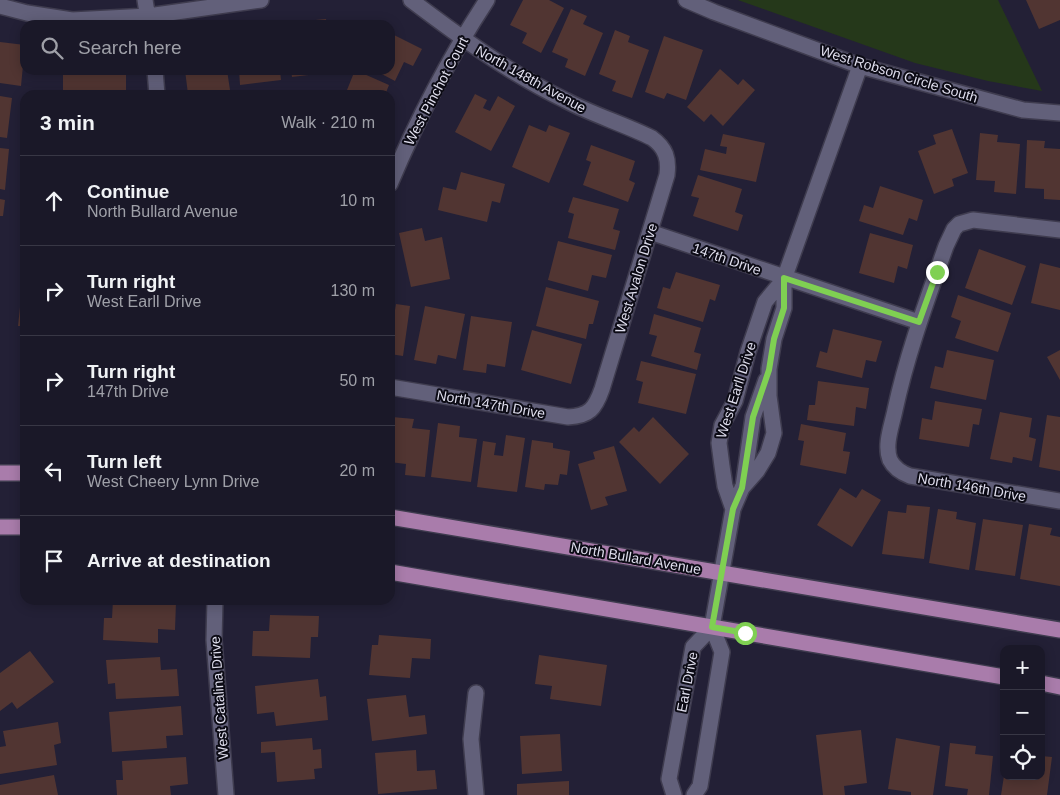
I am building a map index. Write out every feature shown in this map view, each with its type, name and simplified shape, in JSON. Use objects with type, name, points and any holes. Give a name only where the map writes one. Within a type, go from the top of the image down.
[{"type":"main road","points":[[0,473],[20,473]]},
{"type":"main road","name":"North Bullard Avenue","points":[[395,518],[1060,630]]},
{"type":"main road","points":[[0,527],[20,527]]},
{"type":"main road","points":[[395,573],[1000,676]]},
{"type":"main road","points":[[1045,684],[1060,687]]},
{"type":"street","points":[[145,0],[148,20]]},
{"type":"street","points":[[153,20],[261,0]]},
{"type":"street","name":"North 148th Avenue","points":[[411,0],[462,39],[514,72],[564,100],[643,134],[660,144]]},
{"type":"street","name":"West Pinchot Court","points":[[395,173],[431,96],[462,39],[487,0]]},
{"type":"street","name":"West Robson Circle South","points":[[686,0],[860,66],[1023,110],[1060,113]]},
{"type":"street","points":[[0,6],[27,13],[72,20]]},
{"type":"street","name":"West Earll Drive","points":[[733,509],[725,486],[719,443],[722,425],[735,401],[748,352],[765,302],[784,278],[860,66]]},
{"type":"street","points":[[156,75],[157,90]]},
{"type":"street","name":"West Avalon Drive","points":[[591,410],[596,405],[602,389],[667,175],[667,157],[660,144]]},
{"type":"street","points":[[919,322],[950,236],[959,224],[966,221],[982,220],[1016,226],[1060,230]]},
{"type":"street","name":"147th Drive","points":[[650,232],[919,322]]},
{"type":"street","name":"West Earll Drive","points":[[712,627],[733,509],[742,488],[753,417],[765,407],[769,396],[769,370],[774,339],[784,308],[784,278]]},
{"type":"street","name":"North 146th Drive","points":[[919,322],[903,376],[890,431],[890,460],[898,470],[910,476],[1060,502]]},
{"type":"street","name":"North 147th Drive","points":[[395,388],[568,417],[580,416],[591,410]]},
{"type":"street","points":[[735,401],[765,407]]},
{"type":"street","name":"West Earll Drive","points":[[742,488],[757,471],[768,453],[774,433],[765,407]]},
{"type":"street","name":"West Catalina Drive","points":[[215,605],[214,640],[226,795]]},
{"type":"street","name":"Earl Drive","points":[[674,795],[669,779],[693,647],[712,627],[722,652],[700,786],[694,795]]},
{"type":"street","points":[[476,693],[471,739],[476,795]]},
{"type":"green space","points":[[738,0],[998,0],[1042,91],[988,81],[915,63]]},
{"type":"building","points":[[523,0],[549,0],[564,8],[541,53],[522,43],[527,33],[510,25]]},
{"type":"building","points":[[1026,0],[1060,0],[1060,20],[1039,29]]},
{"type":"building","points":[[571,9],[587,16],[583,24],[603,33],[585,76],[565,67],[568,59],[552,52]]},
{"type":"building","points":[[615,30],[630,36],[628,42],[649,50],[632,98],[612,91],[616,81],[599,74]]},
{"type":"building","points":[[395,36],[422,49],[413,66],[404,62],[395,81],[384,75],[395,75]]},
{"type":"building","points":[[664,36],[703,50],[686,100],[667,93],[664,99],[645,92]]},
{"type":"building","points":[[0,42],[20,44],[21,86],[0,83]]},
{"type":"building","points":[[720,69],[738,85],[743,79],[755,90],[723,126],[711,114],[704,122],[687,107]]},
{"type":"building","points":[[63,75],[126,75],[126,90],[63,90]]},
{"type":"building","points":[[186,75],[228,75],[230,90],[188,90]]},
{"type":"building","points":[[239,75],[280,75],[281,80],[240,85]]},
{"type":"building","points":[[292,75],[308,75],[292,77]]},
{"type":"building","points":[[353,75],[366,75],[389,85],[387,90],[347,90]]},
{"type":"building","points":[[475,94],[487,100],[483,108],[490,111],[498,96],[515,106],[491,151],[455,132]]},
{"type":"building","points":[[0,96],[12,98],[7,138],[0,137]]},
{"type":"building","points":[[529,125],[546,132],[549,125],[570,133],[549,183],[512,167]]},
{"type":"building","points":[[952,129],[968,173],[952,179],[954,186],[934,194],[918,151],[936,144],[933,135]]},
{"type":"building","points":[[980,133],[998,135],[997,142],[1020,144],[1016,194],[994,192],[995,181],[976,180]]},
{"type":"building","points":[[723,134],[765,143],[756,182],[700,170],[705,149],[726,154],[727,147],[720,146]]},
{"type":"building","points":[[1027,140],[1045,141],[1044,148],[1060,149],[1060,200],[1044,199],[1044,189],[1025,188]]},
{"type":"building","points":[[591,145],[635,161],[629,180],[635,183],[628,202],[583,185],[591,162],[586,160]]},
{"type":"building","points":[[0,148],[9,149],[5,190],[0,189]]},
{"type":"building","points":[[461,172],[505,184],[500,203],[492,201],[487,222],[438,210],[443,187],[456,190]]},
{"type":"building","points":[[698,175],[742,189],[735,212],[743,215],[738,231],[693,216],[699,198],[691,196]]},
{"type":"building","points":[[880,186],[923,200],[917,221],[909,218],[903,235],[859,221],[864,205],[873,208]]},
{"type":"building","points":[[573,197],[619,209],[613,229],[620,231],[615,250],[568,238],[574,214],[568,212]]},
{"type":"building","points":[[0,199],[5,200],[3,216],[0,216]]},
{"type":"building","points":[[422,228],[425,241],[442,237],[450,279],[411,287],[399,233]]},
{"type":"building","points":[[870,233],[913,245],[907,269],[898,266],[894,283],[859,273]]},
{"type":"building","points":[[558,241],[612,255],[606,278],[592,275],[588,291],[548,280]]},
{"type":"building","points":[[979,249],[1026,266],[1012,305],[965,288]]},
{"type":"building","points":[[1040,263],[1060,268],[1060,310],[1031,303]]},
{"type":"building","points":[[676,272],[720,285],[715,301],[710,299],[703,322],[657,308],[663,287],[670,289]]},
{"type":"building","points":[[546,287],[599,301],[593,324],[589,324],[586,339],[536,326]]},
{"type":"building","points":[[958,295],[1011,313],[998,352],[955,338],[961,321],[951,317]]},
{"type":"building","points":[[396,304],[410,306],[403,356],[395,355]]},
{"type":"building","points":[[425,306],[465,314],[456,359],[438,355],[436,364],[414,360]]},
{"type":"building","points":[[20,307],[20,326],[18,326]]},
{"type":"building","points":[[654,314],[701,328],[694,352],[701,354],[697,370],[651,356],[657,336],[649,334]]},
{"type":"building","points":[[471,316],[512,322],[505,367],[487,364],[486,373],[463,370]]},
{"type":"building","points":[[833,329],[882,341],[876,362],[866,360],[862,378],[816,367],[820,351],[827,353]]},
{"type":"building","points":[[532,330],[582,344],[571,384],[521,370]]},
{"type":"building","points":[[947,350],[994,360],[986,400],[930,388],[935,366],[943,368]]},
{"type":"building","points":[[1060,350],[1060,380],[1047,357]]},
{"type":"building","points":[[641,361],[696,374],[686,414],[638,403],[643,382],[636,380]]},
{"type":"building","points":[[818,381],[869,388],[866,409],[856,407],[854,426],[807,420],[809,405],[815,405]]},
{"type":"building","points":[[935,401],[982,409],[979,425],[973,424],[969,447],[919,439],[922,418],[932,420]]},
{"type":"building","points":[[1000,412],[1032,418],[1029,437],[1036,439],[1032,461],[1013,457],[1012,463],[990,459]]},
{"type":"building","points":[[1047,415],[1060,417],[1060,471],[1039,467]]},
{"type":"building","points":[[395,417],[414,419],[412,428],[430,430],[425,477],[405,475],[406,464],[395,463]]},
{"type":"building","points":[[653,417],[689,454],[660,484],[619,442],[634,427],[639,432]]},
{"type":"building","points":[[438,423],[460,426],[459,437],[477,439],[471,482],[431,477]]},
{"type":"building","points":[[801,424],[846,433],[843,451],[850,452],[846,474],[800,465],[804,441],[798,440]]},
{"type":"building","points":[[506,435],[525,438],[517,492],[477,487],[483,441],[496,443],[494,455],[503,456]]},
{"type":"building","points":[[532,440],[553,443],[553,448],[570,451],[567,475],[560,474],[558,485],[545,484],[544,490],[525,487]]},
{"type":"building","points":[[614,446],[627,491],[605,497],[608,505],[591,510],[578,464],[595,459],[593,452]]},
{"type":"building","points":[[840,488],[856,498],[862,489],[881,500],[852,547],[817,525]]},
{"type":"building","points":[[907,505],[930,507],[924,559],[882,554],[888,511],[906,513]]},
{"type":"building","points":[[938,509],[957,512],[956,519],[976,523],[969,570],[929,563]]},
{"type":"building","points":[[983,519],[1023,525],[1015,576],[975,570]]},
{"type":"building","points":[[1029,524],[1052,528],[1050,535],[1060,537],[1060,586],[1020,579]]},
{"type":"building","points":[[113,605],[176,605],[175,630],[158,629],[158,643],[103,640],[104,618],[112,618]]},
{"type":"building","points":[[270,615],[319,616],[318,637],[311,637],[310,658],[252,656],[253,631],[269,631]]},
{"type":"building","points":[[379,635],[431,639],[430,659],[412,658],[410,678],[369,675],[372,645],[378,645]]},
{"type":"building","points":[[30,651],[54,682],[17,709],[12,702],[0,711],[0,673]]},
{"type":"building","points":[[539,655],[607,665],[601,706],[550,699],[552,686],[535,684]]},
{"type":"building","points":[[160,657],[161,670],[177,669],[179,696],[116,699],[115,683],[108,684],[106,660]]},
{"type":"building","points":[[318,679],[320,697],[326,696],[328,720],[276,726],[274,712],[257,714],[255,686]]},
{"type":"building","points":[[406,695],[409,717],[425,715],[427,734],[372,741],[367,699]]},
{"type":"building","points":[[181,706],[183,735],[166,736],[167,748],[112,752],[109,712]]},
{"type":"building","points":[[58,722],[61,743],[54,745],[57,765],[0,774],[0,747],[6,746],[3,731]]},
{"type":"building","points":[[861,730],[867,783],[844,786],[845,795],[823,795],[816,735]]},
{"type":"building","points":[[560,734],[562,771],[522,774],[520,736]]},
{"type":"building","points":[[312,738],[313,750],[321,749],[322,768],[314,769],[315,779],[277,782],[275,752],[261,753],[261,742]]},
{"type":"building","points":[[896,738],[940,746],[933,795],[911,795],[911,792],[888,789]]},
{"type":"building","points":[[950,743],[976,746],[975,754],[993,756],[989,795],[967,795],[968,789],[945,786]]},
{"type":"building","points":[[416,750],[417,771],[435,770],[437,789],[378,794],[375,753]]},
{"type":"building","points":[[1045,756],[1052,757],[1047,795],[1001,795],[1003,780],[1045,780]]},
{"type":"building","points":[[186,757],[188,784],[170,786],[171,795],[117,795],[116,780],[123,780],[122,761]]},
{"type":"building","points":[[54,775],[58,795],[0,795],[0,785]]},
{"type":"building","points":[[569,781],[569,795],[517,795],[517,784]]},
{"type":"route","points":[[745,633],[712,627],[733,509],[742,488],[753,417],[769,370],[774,339],[784,308],[784,278],[919,322],[937,272]]}]
